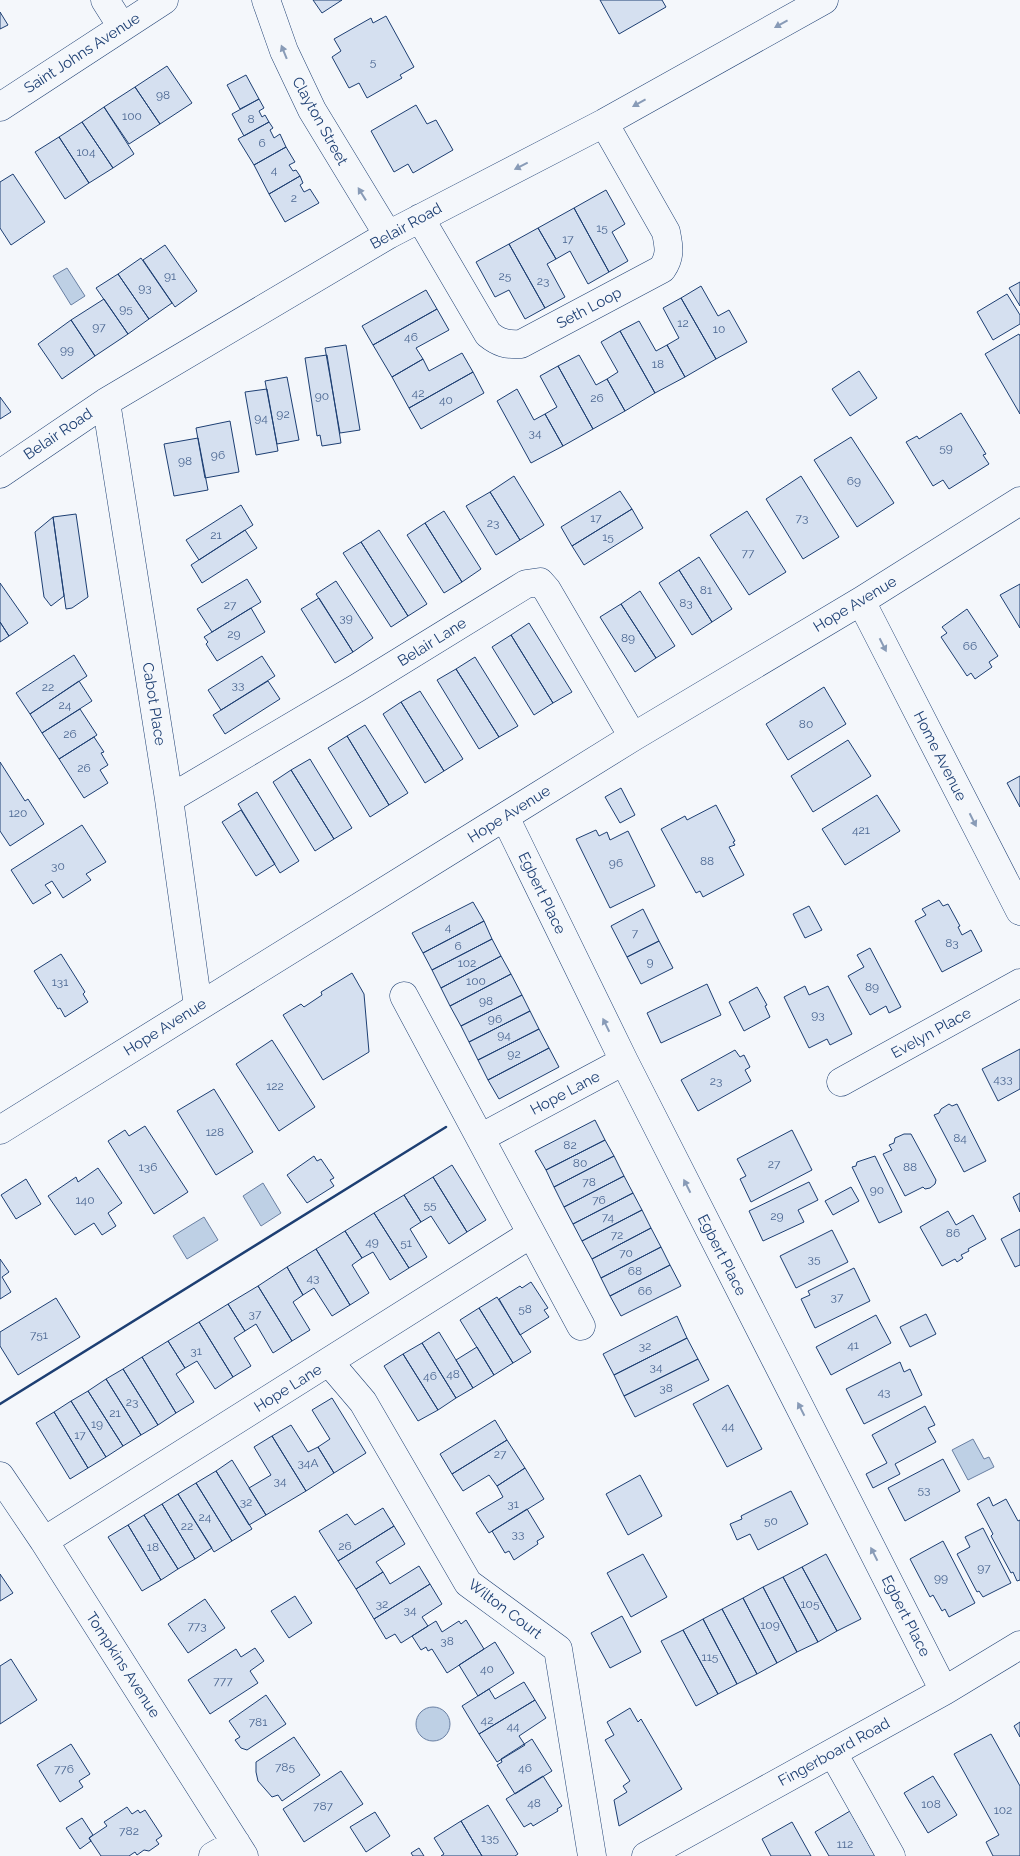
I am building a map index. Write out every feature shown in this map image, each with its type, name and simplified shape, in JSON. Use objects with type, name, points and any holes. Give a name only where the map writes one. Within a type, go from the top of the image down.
[{"type":"street","points":[[105,0],[122,27]]},
{"type":"street","name":"Saint Johns Avenue","points":[[0,107],[164,0]]},
{"type":"street","name":"Clayton Street","points":[[266,0],[284,51],[312,110],[388,235]]},
{"type":"street","name":"Belair Road","points":[[0,474],[106,402],[388,235],[604,123],[824,0]]},
{"type":"street","name":"Seth Loop","points":[[420,218],[488,334],[496,341],[509,345],[521,344],[662,269],[668,261],[670,248],[666,232],[604,123]]},
{"type":"street","name":"Cabot Place","points":[[106,402],[169,799],[198,1006]]},
{"type":"street","name":"Hope Avenue","points":[[0,1130],[633,737],[861,602],[1020,501]]},
{"type":"street","name":"Belair Lane","points":[[169,799],[357,688],[526,584],[540,582],[547,590],[633,737]]},
{"type":"street","name":"Home Avenue","points":[[861,602],[1020,911]]},
{"type":"street","name":"Egbert Place","points":[[505,817],[624,1061],[944,1691]]},
{"type":"street","name":"Evelyn Place","points":[[841,1082],[1020,983]]},
{"type":"street","points":[[404,996],[581,1326]]},
{"type":"street","name":"Hope Lane","points":[[480,1138],[624,1061]]},
{"type":"street","name":"Hope Lane","points":[[44,1541],[532,1234]]},
{"type":"street","name":"Wilton Court","points":[[329,1362],[363,1402],[468,1583],[558,1649],[592,1856]]},
{"type":"street","name":"Tompkins Avenue","points":[[0,1476],[44,1541],[240,1850]]},
{"type":"street","name":"Fingerboard Road","points":[[646,1856],[944,1691],[1020,1645]]},
{"type":"street","points":[[833,1753],[891,1856]]},
{"type":"street","points":[[213,1856],[240,1850]]},
{"type":"water","points":[[67,268],[85,296],[71,305],[53,276]]},
{"type":"water","points":[[263,1183],[281,1213],[261,1226],[243,1196]]},
{"type":"water","points":[[204,1217],[218,1240],[187,1259],[173,1236]]},
{"type":"water","points":[[973,1439],[984,1459],[989,1457],[994,1467],[968,1480],[952,1450]]},
{"type":"water","points":[[433,1707],[440,1708],[445,1712],[449,1717],[449,1731],[445,1736],[440,1740],[433,1741],[426,1740],[421,1736],[417,1731],[416,1724],[417,1717],[421,1712],[426,1708]]},
{"type":"building","points":[[313,0],[342,0],[322,13]]},
{"type":"building","points":[[600,0],[662,0],[666,7],[619,34]]},
{"type":"building","points":[[0,12],[8,25],[0,29]]},
{"type":"building","points":[[386,16],[414,67],[400,75],[402,78],[367,98],[359,83],[349,88],[332,57],[341,51],[334,39],[371,18],[373,23]]},
{"type":"building","points":[[167,66],[192,103],[160,124],[135,87]]},
{"type":"building","points":[[246,75],[259,99],[240,109],[227,85]]},
{"type":"building","points":[[135,87],[160,124],[129,144],[104,107]]},
{"type":"building","points":[[259,99],[264,108],[259,111],[262,117],[265,115],[269,122],[244,136],[232,114]]},
{"type":"building","points":[[416,105],[427,124],[436,120],[453,150],[413,173],[408,164],[394,172],[371,131]]},
{"type":"building","points":[[104,107],[134,154],[113,168],[82,122]]},
{"type":"building","points":[[82,122],[113,168],[89,183],[59,137]]},
{"type":"building","points":[[269,122],[273,128],[270,130],[274,138],[280,134],[286,147],[254,165],[238,139]]},
{"type":"building","points":[[59,137],[89,183],[65,199],[35,152]]},
{"type":"building","points":[[286,147],[295,162],[289,165],[300,176],[269,194],[254,165]]},
{"type":"building","points":[[13,174],[45,222],[11,245],[0,228],[0,182]]},
{"type":"building","points":[[300,176],[303,183],[300,185],[304,192],[310,189],[319,203],[285,222],[269,194]]},
{"type":"building","points":[[606,190],[625,224],[612,232],[628,261],[609,272],[574,208]]},
{"type":"building","points":[[574,208],[609,272],[588,284],[570,251],[556,259],[538,228]]},
{"type":"building","points":[[538,228],[556,259],[547,264],[565,297],[545,308],[509,244]]},
{"type":"building","points":[[509,244],[545,308],[525,319],[509,290],[495,297],[476,262]]},
{"type":"building","points":[[165,245],[197,291],[175,307],[143,260]]},
{"type":"building","points":[[141,258],[172,303],[149,319],[118,274]]},
{"type":"building","points":[[118,274],[149,319],[128,334],[96,288]]},
{"type":"building","points":[[1020,282],[1020,306],[1009,288]]},
{"type":"building","points":[[701,286],[718,316],[729,310],[747,342],[716,359],[681,298]]},
{"type":"building","points":[[426,290],[437,309],[373,345],[362,326]]},
{"type":"building","points":[[1007,294],[1020,315],[1020,324],[993,340],[977,312]]},
{"type":"building","points":[[681,298],[716,359],[685,377],[667,345],[679,338],[663,308]]},
{"type":"building","points":[[104,299],[128,334],[95,356],[71,320]]},
{"type":"building","points":[[437,309],[449,330],[416,348],[423,359],[392,377],[373,345]]},
{"type":"building","points":[[71,320],[95,356],[62,379],[38,344]]},
{"type":"building","points":[[639,321],[656,351],[667,345],[685,377],[655,393],[620,331]]},
{"type":"building","points":[[620,331],[655,393],[625,411],[607,379],[618,372],[601,342]]},
{"type":"building","points":[[1019,334],[1020,336],[1020,414],[985,354]]},
{"type":"building","points":[[346,345],[360,430],[340,433],[325,348]]},
{"type":"building","points":[[462,353],[473,372],[409,408],[392,377],[423,359],[429,371]]},
{"type":"building","points":[[327,355],[341,443],[322,446],[320,435],[317,436],[305,358]]},
{"type":"building","points":[[579,355],[596,385],[607,379],[625,411],[593,429],[558,366]]},
{"type":"building","points":[[558,366],[593,429],[563,446],[545,414],[557,407],[540,376]]},
{"type":"building","points":[[859,371],[877,398],[850,416],[832,389]]},
{"type":"building","points":[[473,372],[484,393],[421,429],[409,408]]},
{"type":"building","points":[[287,377],[299,440],[277,444],[265,381]]},
{"type":"building","points":[[267,389],[278,451],[256,455],[245,392]]},
{"type":"building","points":[[517,389],[534,420],[545,414],[563,446],[531,463],[497,401]]},
{"type":"building","points":[[0,397],[11,412],[0,419]]},
{"type":"building","points":[[961,413],[986,454],[983,455],[989,464],[949,489],[943,480],[933,486],[906,442],[917,436],[919,439]]},
{"type":"building","points":[[230,421],[239,472],[205,478],[196,428]]},
{"type":"building","points":[[851,437],[894,503],[857,527],[814,460]]},
{"type":"building","points":[[198,438],[208,490],[174,496],[164,444]]},
{"type":"building","points":[[514,476],[544,525],[520,540],[490,492]]},
{"type":"building","points":[[801,476],[839,537],[803,559],[766,499]]},
{"type":"building","points":[[620,491],[632,509],[572,546],[561,527]]},
{"type":"building","points":[[490,492],[520,540],[496,555],[466,506]]},
{"type":"building","points":[[241,505],[253,525],[199,560],[186,540]]},
{"type":"building","points":[[632,509],[643,528],[584,565],[572,546]]},
{"type":"building","points":[[444,511],[481,569],[462,582],[425,523]]},
{"type":"building","points":[[747,511],[786,572],[749,595],[710,535]]},
{"type":"building","points":[[76,514],[88,597],[72,608],[66,609],[53,517]]},
{"type":"building","points":[[53,517],[64,596],[51,606],[44,597],[35,532]]},
{"type":"building","points":[[425,523],[462,582],[444,593],[407,535]]},
{"type":"building","points":[[245,530],[257,548],[202,583],[191,565]]},
{"type":"building","points":[[379,530],[427,604],[408,616],[361,542]]},
{"type":"building","points":[[361,542],[408,616],[391,627],[343,553]]},
{"type":"building","points":[[699,557],[732,609],[712,622],[679,570]]},
{"type":"building","points":[[679,570],[712,622],[692,635],[659,583]]},
{"type":"building","points":[[247,579],[261,602],[212,632],[197,609]]},
{"type":"building","points":[[336,581],[373,638],[353,652],[316,594]]},
{"type":"building","points":[[0,583],[28,623],[9,636],[0,622]]},
{"type":"building","points":[[1020,584],[1020,628],[1000,595]]},
{"type":"building","points":[[640,591],[675,646],[656,658],[621,604]]},
{"type":"building","points":[[319,598],[353,652],[335,663],[301,609]]},
{"type":"building","points":[[621,604],[656,658],[635,672],[600,617]]},
{"type":"building","points":[[251,608],[265,632],[217,661],[206,644],[208,642],[204,637]]},
{"type":"building","points":[[967,609],[998,656],[989,662],[992,667],[975,679],[971,673],[967,676],[941,637],[947,633],[942,627]]},
{"type":"building","points":[[0,622],[9,636],[0,642]]},
{"type":"building","points":[[529,623],[572,692],[553,703],[511,635]]},
{"type":"building","points":[[511,635],[553,703],[534,715],[492,647]]},
{"type":"building","points":[[74,655],[87,676],[30,714],[16,693]]},
{"type":"building","points":[[262,656],[275,676],[221,710],[208,690]]},
{"type":"building","points":[[475,657],[518,726],[499,737],[456,669]]},
{"type":"building","points":[[456,669],[499,737],[479,749],[437,680]]},
{"type":"building","points":[[79,681],[92,701],[42,733],[30,714]]},
{"type":"building","points":[[268,681],[280,699],[225,734],[213,715]]},
{"type":"building","points":[[824,687],[846,724],[788,760],[766,724]]},
{"type":"building","points":[[420,691],[463,759],[444,771],[401,702]]},
{"type":"building","points":[[401,702],[444,771],[425,783],[383,714]]},
{"type":"building","points":[[80,709],[97,735],[59,759],[42,733]]},
{"type":"building","points":[[365,725],[408,793],[389,805],[347,736]]},
{"type":"building","points":[[347,736],[389,805],[370,817],[328,748]]},
{"type":"building","points":[[94,737],[104,752],[101,753],[108,765],[100,770],[108,783],[84,798],[59,759]]},
{"type":"building","points":[[848,740],[871,776],[813,812],[791,776]]},
{"type":"building","points":[[310,759],[352,828],[334,839],[291,770]]},
{"type":"building","points":[[0,762],[25,801],[28,799],[44,824],[10,846],[0,831]]},
{"type":"building","points":[[291,770],[334,839],[315,851],[273,782]]},
{"type":"building","points":[[1020,776],[1020,807],[1007,783]]},
{"type":"building","points":[[621,788],[635,815],[620,823],[605,797]]},
{"type":"building","points":[[257,792],[299,861],[280,873],[238,804]]},
{"type":"building","points":[[877,795],[900,831],[845,865],[822,829]]},
{"type":"building","points":[[716,805],[735,841],[733,842],[735,845],[729,847],[744,875],[703,897],[700,891],[696,893],[661,829],[685,816],[687,820]]},
{"type":"building","points":[[241,810],[275,864],[256,876],[222,822]]},
{"type":"building","points":[[82,825],[106,862],[86,874],[91,880],[63,898],[52,881],[45,885],[51,893],[33,904],[11,870]]},
{"type":"building","points":[[596,830],[599,836],[607,832],[610,840],[628,831],[655,886],[610,908],[576,839]]},
{"type":"building","points":[[939,900],[943,906],[948,904],[960,926],[958,927],[962,935],[971,930],[982,951],[942,972],[915,921],[926,915],[922,909]]},
{"type":"building","points":[[473,902],[484,921],[423,953],[412,933]]},
{"type":"building","points":[[809,906],[822,930],[805,938],[793,914]]},
{"type":"building","points":[[643,909],[659,941],[627,957],[611,926]]},
{"type":"building","points":[[484,921],[492,939],[432,970],[423,953]]},
{"type":"building","points":[[492,939],[501,956],[441,988],[432,970]]},
{"type":"building","points":[[659,941],[673,968],[641,984],[627,957]]},
{"type":"building","points":[[870,948],[901,1007],[889,1013],[886,1006],[870,1015],[848,976],[864,967],[857,955]]},
{"type":"building","points":[[61,954],[85,992],[83,994],[88,1002],[65,1017],[34,971]]},
{"type":"building","points":[[501,956],[511,974],[450,1006],[441,988]]},
{"type":"building","points":[[352,973],[364,994],[369,1052],[323,1080],[283,1015],[301,1004],[304,1007],[322,995],[321,992]]},
{"type":"building","points":[[511,974],[522,995],[461,1026],[450,1006]]},
{"type":"building","points":[[707,984],[721,1015],[661,1043],[647,1013]]},
{"type":"building","points":[[805,986],[809,995],[828,986],[852,1034],[830,1045],[827,1039],[809,1048],[784,997]]},
{"type":"building","points":[[757,987],[767,1005],[765,1006],[770,1017],[744,1031],[729,1002]]},
{"type":"building","points":[[522,995],[530,1011],[469,1042],[461,1026]]},
{"type":"building","points":[[530,1011],[539,1029],[478,1060],[469,1042]]},
{"type":"building","points":[[539,1029],[549,1048],[488,1080],[478,1060]]},
{"type":"building","points":[[272,1040],[315,1107],[279,1131],[236,1064]]},
{"type":"building","points":[[549,1048],[559,1067],[499,1099],[488,1080]]},
{"type":"building","points":[[1020,1049],[1020,1089],[998,1101],[982,1069]]},
{"type":"building","points":[[735,1050],[740,1057],[744,1055],[750,1067],[745,1070],[751,1081],[698,1111],[681,1080]]},
{"type":"building","points":[[214,1089],[253,1152],[216,1175],[177,1111]]},
{"type":"building","points":[[949,1104],[952,1106],[957,1104],[986,1161],[964,1172],[934,1115]]},
{"type":"building","points":[[595,1120],[605,1140],[546,1170],[535,1151]]},
{"type":"building","points":[[145,1126],[188,1192],[154,1214],[108,1141],[125,1130],[129,1136]]},
{"type":"building","points":[[792,1130],[812,1170],[751,1202],[740,1179],[746,1176],[737,1159]]},
{"type":"building","points":[[904,1134],[911,1134],[936,1180],[935,1184],[930,1188],[925,1189],[923,1187],[905,1196],[883,1154],[892,1150],[889,1145],[894,1143],[895,1138]]},
{"type":"building","points":[[605,1140],[614,1156],[554,1187],[546,1170]]},
{"type":"building","points":[[314,1156],[317,1161],[321,1159],[334,1178],[330,1180],[334,1186],[307,1203],[287,1175]]},
{"type":"building","points":[[614,1156],[624,1176],[564,1207],[554,1187]]},
{"type":"building","points":[[875,1156],[902,1212],[879,1223],[852,1167],[856,1166],[857,1162]]},
{"type":"building","points":[[452,1165],[486,1220],[467,1232],[433,1177]]},
{"type":"building","points":[[98,1168],[122,1203],[108,1213],[116,1226],[102,1235],[94,1223],[75,1235],[48,1196],[76,1177],[78,1182]]},
{"type":"building","points":[[624,1176],[633,1193],[573,1224],[564,1207]]},
{"type":"building","points":[[433,1177],[467,1232],[449,1244],[431,1216],[421,1222],[404,1195]]},
{"type":"building","points":[[26,1179],[41,1204],[16,1219],[1,1195]]},
{"type":"building","points":[[809,1182],[818,1200],[798,1210],[804,1222],[763,1241],[749,1211]]},
{"type":"building","points":[[851,1187],[859,1201],[833,1215],[825,1201]]},
{"type":"building","points":[[633,1193],[642,1210],[582,1241],[573,1224]]},
{"type":"building","points":[[1020,1193],[1020,1212],[1013,1197]]},
{"type":"building","points":[[404,1195],[421,1222],[410,1229],[427,1257],[409,1268],[374,1213]]},
{"type":"building","points":[[642,1210],[651,1228],[592,1259],[582,1241]]},
{"type":"building","points":[[948,1211],[956,1225],[973,1215],[986,1239],[968,1249],[969,1251],[961,1255],[963,1258],[957,1262],[955,1259],[942,1266],[920,1227]]},
{"type":"building","points":[[374,1213],[409,1268],[390,1280],[373,1252],[362,1258],[345,1231]]},
{"type":"building","points":[[651,1228],[661,1247],[601,1278],[592,1259]]},
{"type":"building","points":[[1020,1229],[1020,1265],[1015,1267],[1001,1239]]},
{"type":"building","points":[[832,1230],[848,1262],[796,1288],[780,1256]]},
{"type":"building","points":[[345,1231],[362,1258],[352,1265],[369,1293],[350,1305],[316,1249]]},
{"type":"building","points":[[661,1247],[670,1265],[610,1296],[601,1278]]},
{"type":"building","points":[[316,1249],[350,1305],[332,1316],[314,1288],[303,1295],[287,1267]]},
{"type":"building","points":[[0,1259],[9,1272],[2,1277],[11,1292],[0,1299]]},
{"type":"building","points":[[670,1265],[681,1286],[621,1316],[610,1296]]},
{"type":"building","points":[[287,1267],[303,1295],[293,1302],[310,1330],[292,1341],[258,1286]]},
{"type":"building","points":[[854,1268],[870,1301],[815,1328],[801,1299],[810,1295],[808,1291]]},
{"type":"building","points":[[531,1282],[548,1308],[544,1310],[549,1317],[520,1335],[499,1299],[520,1286],[522,1288]]},
{"type":"building","points":[[258,1286],[292,1341],[273,1353],[256,1324],[245,1331],[228,1304]]},
{"type":"building","points":[[497,1297],[531,1352],[513,1363],[479,1308]]},
{"type":"building","points":[[56,1298],[80,1337],[18,1375],[0,1346],[0,1332]]},
{"type":"building","points":[[228,1304],[245,1331],[234,1338],[251,1366],[233,1377],[199,1322]]},
{"type":"building","points":[[479,1308],[513,1363],[494,1375],[460,1320]]},
{"type":"building","points":[[926,1314],[936,1334],[910,1347],[900,1327]]},
{"type":"building","points":[[876,1315],[891,1343],[831,1375],[816,1347]]},
{"type":"building","points":[[677,1316],[687,1338],[614,1375],[603,1354]]},
{"type":"building","points":[[199,1322],[233,1377],[215,1389],[197,1361],[185,1368],[168,1341]]},
{"type":"building","points":[[439,1332],[473,1388],[456,1398],[422,1343]]},
{"type":"building","points":[[687,1338],[698,1359],[624,1396],[614,1375]]},
{"type":"building","points":[[168,1341],[185,1368],[176,1374],[194,1402],[176,1413],[142,1357]]},
{"type":"building","points":[[422,1343],[456,1398],[438,1410],[403,1354]]},
{"type":"building","points":[[477,1347],[494,1375],[473,1388],[456,1360]]},
{"type":"building","points":[[403,1354],[438,1410],[418,1421],[384,1366]]},
{"type":"building","points":[[142,1357],[176,1413],[158,1425],[123,1369]]},
{"type":"building","points":[[698,1359],[709,1380],[635,1417],[624,1396]]},
{"type":"building","points":[[900,1362],[904,1372],[910,1369],[922,1395],[864,1424],[846,1389]]},
{"type":"building","points":[[123,1369],[158,1425],[141,1435],[106,1379]]},
{"type":"building","points":[[106,1379],[141,1435],[123,1446],[88,1391]]},
{"type":"building","points":[[728,1385],[762,1449],[727,1467],[693,1404]]},
{"type":"building","points":[[88,1391],[123,1446],[106,1457],[71,1401]]},
{"type":"building","points":[[332,1398],[366,1453],[334,1473],[318,1447],[330,1439],[312,1410]]},
{"type":"building","points":[[71,1401],[106,1457],[88,1468],[54,1412]]},
{"type":"building","points":[[925,1406],[935,1425],[928,1428],[936,1442],[895,1464],[900,1474],[873,1488],[866,1474],[887,1463],[872,1435]]},
{"type":"building","points":[[54,1412],[88,1468],[70,1479],[36,1423]]},
{"type":"building","points":[[495,1420],[507,1440],[452,1474],[440,1454]]},
{"type":"building","points":[[291,1425],[308,1452],[318,1447],[334,1473],[306,1491],[272,1436]]},
{"type":"building","points":[[272,1436],[306,1491],[266,1515],[249,1488],[271,1475],[254,1447]]},
{"type":"building","points":[[507,1440],[525,1468],[497,1486],[489,1475],[463,1491],[452,1474]]},
{"type":"building","points":[[943,1459],[960,1491],[905,1521],[888,1488]]},
{"type":"building","points":[[232,1460],[266,1515],[249,1525],[216,1471]]},
{"type":"building","points":[[525,1468],[544,1499],[489,1533],[476,1513],[503,1497],[497,1486]]},
{"type":"building","points":[[216,1471],[252,1529],[232,1541],[196,1483]]},
{"type":"building","points":[[640,1475],[662,1516],[628,1535],[606,1494]]},
{"type":"building","points":[[196,1483],[232,1541],[214,1552],[178,1494]]},
{"type":"building","points":[[791,1491],[808,1524],[758,1550],[750,1534],[737,1540],[730,1524],[742,1519],[741,1516]]},
{"type":"building","points":[[178,1494],[212,1548],[195,1559],[162,1504]]},
{"type":"building","points":[[989,1497],[993,1506],[1006,1499],[1018,1521],[1020,1520],[1020,1580],[1017,1581],[1013,1572],[1011,1573],[991,1536],[993,1534],[977,1504]]},
{"type":"building","points":[[162,1504],[195,1559],[178,1569],[144,1515]]},
{"type":"building","points":[[383,1508],[394,1526],[338,1561],[319,1531],[347,1514],[355,1525]]},
{"type":"building","points":[[527,1509],[544,1537],[537,1541],[538,1544],[514,1560],[509,1551],[505,1553],[492,1531]]},
{"type":"building","points":[[144,1515],[178,1569],[161,1580],[128,1525]]},
{"type":"building","points":[[128,1525],[161,1580],[142,1591],[108,1537]]},
{"type":"building","points":[[394,1526],[405,1544],[376,1562],[383,1572],[356,1589],[338,1561]]},
{"type":"building","points":[[983,1528],[1011,1583],[983,1597],[979,1591],[977,1592],[957,1554],[970,1547],[965,1537]]},
{"type":"building","points":[[943,1541],[975,1603],[949,1617],[945,1609],[942,1611],[933,1595],[930,1597],[910,1559]]},
{"type":"building","points":[[643,1554],[667,1597],[631,1617],[607,1573]]},
{"type":"building","points":[[826,1554],[861,1619],[837,1631],[802,1567]]},
{"type":"building","points":[[419,1566],[430,1584],[374,1619],[356,1589],[383,1572],[390,1584]]},
{"type":"building","points":[[802,1567],[837,1631],[818,1642],[783,1577]]},
{"type":"building","points":[[0,1574],[13,1593],[0,1601]]},
{"type":"building","points":[[783,1577],[818,1642],[797,1652],[763,1587]]},
{"type":"building","points":[[430,1584],[442,1604],[422,1617],[428,1626],[401,1643],[395,1634],[386,1639],[374,1619]]},
{"type":"building","points":[[763,1587],[797,1652],[777,1663],[743,1598]]},
{"type":"building","points":[[295,1596],[312,1623],[289,1638],[271,1611]]},
{"type":"building","points":[[743,1598],[777,1663],[757,1674],[722,1609]]},
{"type":"building","points":[[205,1599],[225,1628],[188,1653],[168,1624]]},
{"type":"building","points":[[722,1609],[757,1674],[737,1684],[703,1619]]},
{"type":"building","points":[[622,1616],[641,1652],[610,1668],[591,1633]]},
{"type":"building","points":[[703,1619],[737,1684],[718,1694],[683,1630]]},
{"type":"building","points":[[466,1620],[484,1649],[447,1673],[432,1649],[428,1651],[426,1647],[421,1650],[412,1636],[436,1621],[442,1632],[459,1621],[461,1624]]},
{"type":"building","points":[[683,1630],[718,1694],[696,1706],[661,1641]]},
{"type":"building","points":[[495,1642],[514,1673],[478,1696],[459,1665]]},
{"type":"building","points":[[255,1648],[264,1661],[250,1671],[258,1683],[210,1714],[188,1680],[236,1649],[241,1657]]},
{"type":"building","points":[[11,1659],[37,1700],[0,1724],[0,1666]]},
{"type":"building","points":[[524,1682],[535,1700],[479,1734],[462,1706],[489,1689],[495,1699]]},
{"type":"building","points":[[266,1695],[286,1724],[247,1750],[241,1748],[235,1740],[240,1737],[229,1721]]},
{"type":"building","points":[[535,1700],[546,1718],[519,1736],[525,1745],[497,1762],[479,1734]]},
{"type":"building","points":[[630,1708],[638,1722],[641,1719],[682,1789],[619,1826],[614,1800],[627,1792],[623,1786],[630,1781],[605,1740],[614,1735],[607,1722]]},
{"type":"building","points":[[1020,1722],[1020,1737],[1014,1726]]},
{"type":"building","points":[[991,1734],[1020,1786],[1020,1856],[993,1856],[986,1842],[999,1835],[954,1754]]},
{"type":"building","points":[[294,1737],[320,1775],[282,1801],[278,1795],[272,1797],[258,1781],[256,1762]]},
{"type":"building","points":[[532,1739],[552,1771],[515,1794],[497,1765],[502,1762],[501,1759]]},
{"type":"building","points":[[71,1744],[90,1774],[79,1781],[83,1787],[60,1802],[37,1765]]},
{"type":"building","points":[[341,1771],[363,1804],[304,1842],[283,1809]]},
{"type":"building","points":[[543,1776],[562,1806],[557,1809],[558,1811],[533,1826],[531,1823],[524,1827],[506,1799]]},
{"type":"building","points":[[933,1776],[957,1815],[928,1833],[904,1793]]},
{"type":"building","points":[[488,1805],[518,1854],[515,1856],[482,1856],[461,1821]]},
{"type":"building","points":[[127,1807],[132,1814],[138,1810],[140,1813],[145,1810],[162,1836],[156,1840],[159,1844],[149,1851],[144,1850],[137,1855],[135,1852],[129,1856],[101,1856],[89,1838],[107,1826],[104,1822]]},
{"type":"building","points":[[850,1811],[875,1856],[829,1856],[815,1832]]},
{"type":"building","points":[[375,1812],[390,1836],[366,1852],[350,1827]]},
{"type":"building","points":[[82,1818],[93,1835],[89,1838],[91,1841],[80,1849],[66,1828]]},
{"type":"building","points":[[461,1821],[482,1856],[441,1856],[444,1854],[434,1838]]},
{"type":"building","points":[[792,1822],[811,1856],[771,1856],[762,1839]]},
{"type":"building","points":[[419,1848],[424,1856],[413,1856],[411,1853]]},
{"type":"wall","points":[[0,1404],[446,1127]]}]
